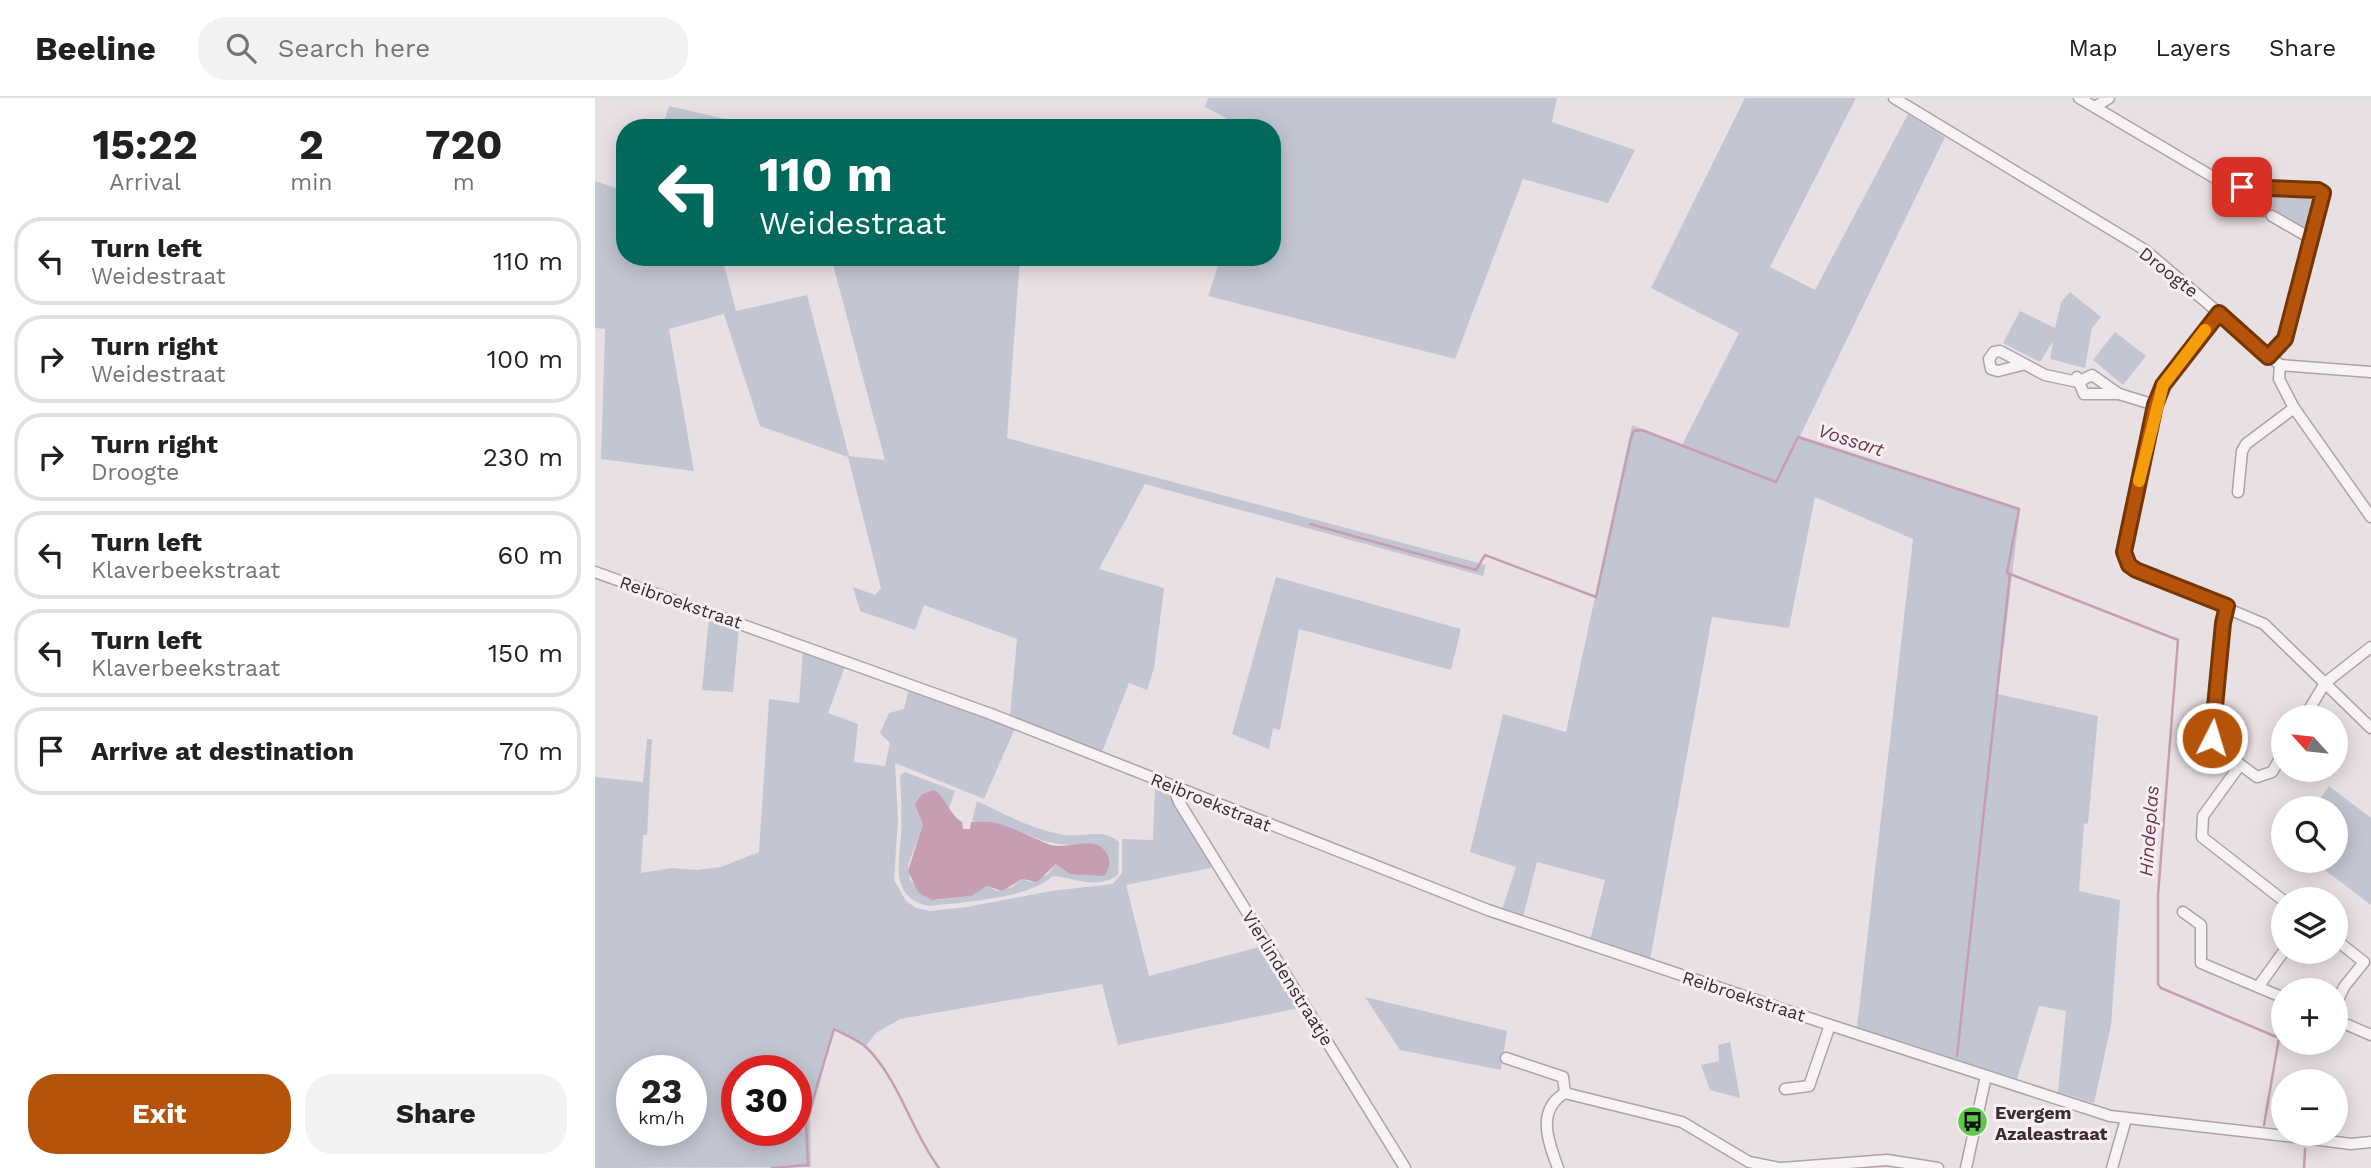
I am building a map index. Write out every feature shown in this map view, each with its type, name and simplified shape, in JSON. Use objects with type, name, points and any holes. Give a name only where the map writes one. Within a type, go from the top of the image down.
[{"type":"street","name":"Droogte","points":[[1894,98],[2145,250],[2280,365]]},
{"type":"street","points":[[1913,109],[1920,98]]},
{"type":"street","points":[[2079,98],[2211,178],[2242,187],[2318,190],[2323,193]]},
{"type":"street","points":[[2095,107],[2109,98]]},
{"type":"street","points":[[2268,357],[2285,339],[2323,193],[2331,182]]},
{"type":"street","points":[[2242,187],[2244,200],[2312,239]]},
{"type":"street","points":[[2219,313],[2163,385],[2155,405],[2124,552],[2125,559],[2136,570],[2227,606],[2264,624],[2371,728]]},
{"type":"street","points":[[2022,365],[2045,375],[2053,371],[2073,375],[2081,382],[2084,394],[2119,394],[2155,405]]},
{"type":"street","points":[[2371,372],[2280,365],[2279,379],[2294,408],[2371,517]]},
{"type":"street","points":[[2081,382],[2092,375],[2119,394]]},
{"type":"street","points":[[2238,492],[2242,451],[2246,444],[2294,408]]},
{"type":"street","name":"Reibroekstraat","points":[[595,572],[991,714],[1488,910],[1986,1076],[2126,1119],[2304,1138],[2318,1142],[2371,1142]]},
{"type":"street","points":[[2227,606],[2212,738],[2214,745],[2257,777],[2271,773]]},
{"type":"street","points":[[2312,705],[2325,682],[2371,647]]},
{"type":"street","points":[[2240,765],[2203,817],[2201,837],[2271,891]]},
{"type":"street","name":"Vierlindenstraatje","points":[[1173,787],[1179,802],[1405,1168]]},
{"type":"street","points":[[2183,912],[2201,925],[2200,962],[2271,992]]},
{"type":"street","points":[[2348,949],[2364,962],[2348,983]]},
{"type":"street","points":[[2258,987],[2275,964]]},
{"type":"street","points":[[1785,1089],[1809,1086],[1830,1025]]},
{"type":"street","points":[[2348,1025],[2371,1035]]},
{"type":"street","points":[[1506,1058],[1563,1077],[1566,1093]]},
{"type":"street","points":[[1966,1168],[1986,1076]]},
{"type":"street","points":[[1558,1168],[1545,1123],[1551,1105],[1566,1093]]},
{"type":"street","points":[[1566,1093],[1682,1122],[1748,1163],[1781,1168],[1887,1160],[1938,1168]]},
{"type":"street","points":[[2112,1168],[2126,1119]]},
{"type":"shaded area","points":[[1208,98],[1557,98],[1552,122],[1635,150],[1608,203],[1523,179],[1455,359],[1208,296],[1218,266],[1281,266],[1281,119],[1228,119],[1205,107]]},
{"type":"shaded area","points":[[1745,98],[1856,98],[1770,267],[1815,290],[1908,114],[1945,137],[1800,436],[2020,508],[1998,694],[2098,716],[2088,824],[2084,823],[2079,891],[2120,900],[2111,1025],[2094,1103],[2058,1092],[2066,1011],[2039,1006],[2017,1079],[1857,1028],[1913,539],[1815,497],[1789,628],[1712,617],[1650,960],[1590,940],[1605,880],[1537,862],[1523,917],[1502,909],[1516,867],[1470,852],[1503,714],[1566,732],[1632,425],[1682,445],[1739,333],[1651,288]]},
{"type":"shaded area","points":[[669,106],[725,119],[665,119]]},
{"type":"shaded area","points":[[595,181],[616,188],[616,266],[724,266],[736,311],[807,295],[849,456],[885,460],[833,266],[1019,266],[1007,438],[1486,565],[1483,576],[1145,484],[1099,569],[1164,588],[1154,668],[1147,690],[1129,683],[1102,752],[1010,715],[1017,639],[924,605],[915,630],[860,611],[853,587],[875,595],[881,588],[848,457],[760,426],[724,314],[669,329],[694,471],[601,459],[605,329],[595,328]]},
{"type":"shaded area","points":[[2245,190],[2315,195],[2318,198],[2310,235],[2263,216],[2266,210],[2247,199]]},
{"type":"shaded area","points":[[2070,292],[2101,317],[2092,328],[2085,368],[2050,359],[2053,341],[2040,362],[2003,343],[2020,311],[2055,328],[2061,302]]},
{"type":"shaded area","points":[[2115,332],[2146,356],[2123,385],[2093,360]]},
{"type":"shaded area","points":[[1276,577],[1461,629],[1451,670],[1299,629],[1280,730],[1273,728],[1269,749],[1232,734]]},
{"type":"shaded area","points":[[709,617],[739,627],[733,692],[702,690]]},
{"type":"shaded area","points":[[803,650],[845,666],[828,713],[858,724],[854,762],[885,766],[890,743],[880,733],[889,713],[904,709],[909,688],[1015,728],[984,799],[895,763],[898,820],[894,880],[906,901],[916,908],[930,911],[967,907],[1051,891],[1113,884],[1122,873],[1122,839],[1153,840],[1155,785],[1170,790],[1216,867],[1126,885],[1149,976],[1263,946],[1299,1008],[1118,1045],[1102,984],[900,1019],[876,1033],[865,1047],[834,1029],[812,1111],[812,1055],[721,1055],[721,1146],[811,1146],[811,1167],[595,1168],[595,777],[643,782],[647,739],[652,739],[647,835],[643,835],[641,873],[672,868],[697,870],[721,867],[759,852],[769,699],[799,703]]},
{"type":"shaded area","points":[[905,772],[955,791],[948,811],[944,799],[917,810],[923,818],[923,825],[908,865],[910,880],[937,900],[970,896],[987,886],[997,891],[1012,887],[1022,879],[1031,882],[1048,874],[1056,864],[1077,874],[1089,875],[1077,844],[1049,842],[1001,824],[972,821],[977,801],[1054,833],[1100,834],[1113,838],[1119,842],[1118,875],[1102,882],[1053,876],[1042,884],[1012,895],[929,906],[917,902],[902,888],[899,868],[900,775]]},
{"type":"shaded area","points":[[2329,786],[2342,796],[2322,796]]},
{"type":"shaded area","points":[[934,790],[962,822],[963,829],[970,829],[971,822],[992,822],[1056,846],[1089,843],[1097,845],[1108,856],[1107,871],[1104,876],[1070,874],[1056,864],[1037,882],[1022,879],[1002,891],[987,886],[971,896],[932,900],[918,892],[908,871],[923,824],[915,804],[922,794]]},
{"type":"shaded area","points":[[2348,800],[2371,818],[2371,905],[2329,873],[2348,873]]},
{"type":"shaded area","points":[[1365,997],[1507,1031],[1501,1070],[1400,1050]]},
{"type":"shaded area","points":[[1730,1042],[1740,1098],[1710,1090],[1701,1065],[1719,1061],[1718,1045]]},
{"type":"waterway","name":"Vossart","points":[[1310,524],[1476,570],[1485,555],[1596,597],[1631,438],[1634,431],[1642,430],[1776,482],[1798,437],[2019,509],[2007,573],[2010,574],[1957,1056]]},
{"type":"waterway","name":"Hindeplas","points":[[2010,574],[2178,640],[2158,895],[2158,984],[2161,988],[2279,1038],[2264,1125]]},
{"type":"waterway","points":[[772,1168],[808,1165],[806,1123],[834,1029],[863,1045],[878,1061],[939,1168]]},
{"type":"waterway","name":"Hindeplas","points":[[2304,1168],[2305,1149]]},
{"type":"slow traffic","points":[[2139,481],[2155,405],[2163,385],[2205,330]]},
{"type":"place","name":"Evergem Azaleastraat","points":[[1972,1122]]},
{"type":"route","points":[[2212,738],[2227,606],[2136,570],[2129,565],[2124,552],[2155,405],[2163,385],[2219,313],[2268,357],[2285,339],[2323,193],[2318,190],[2242,187]]}]
